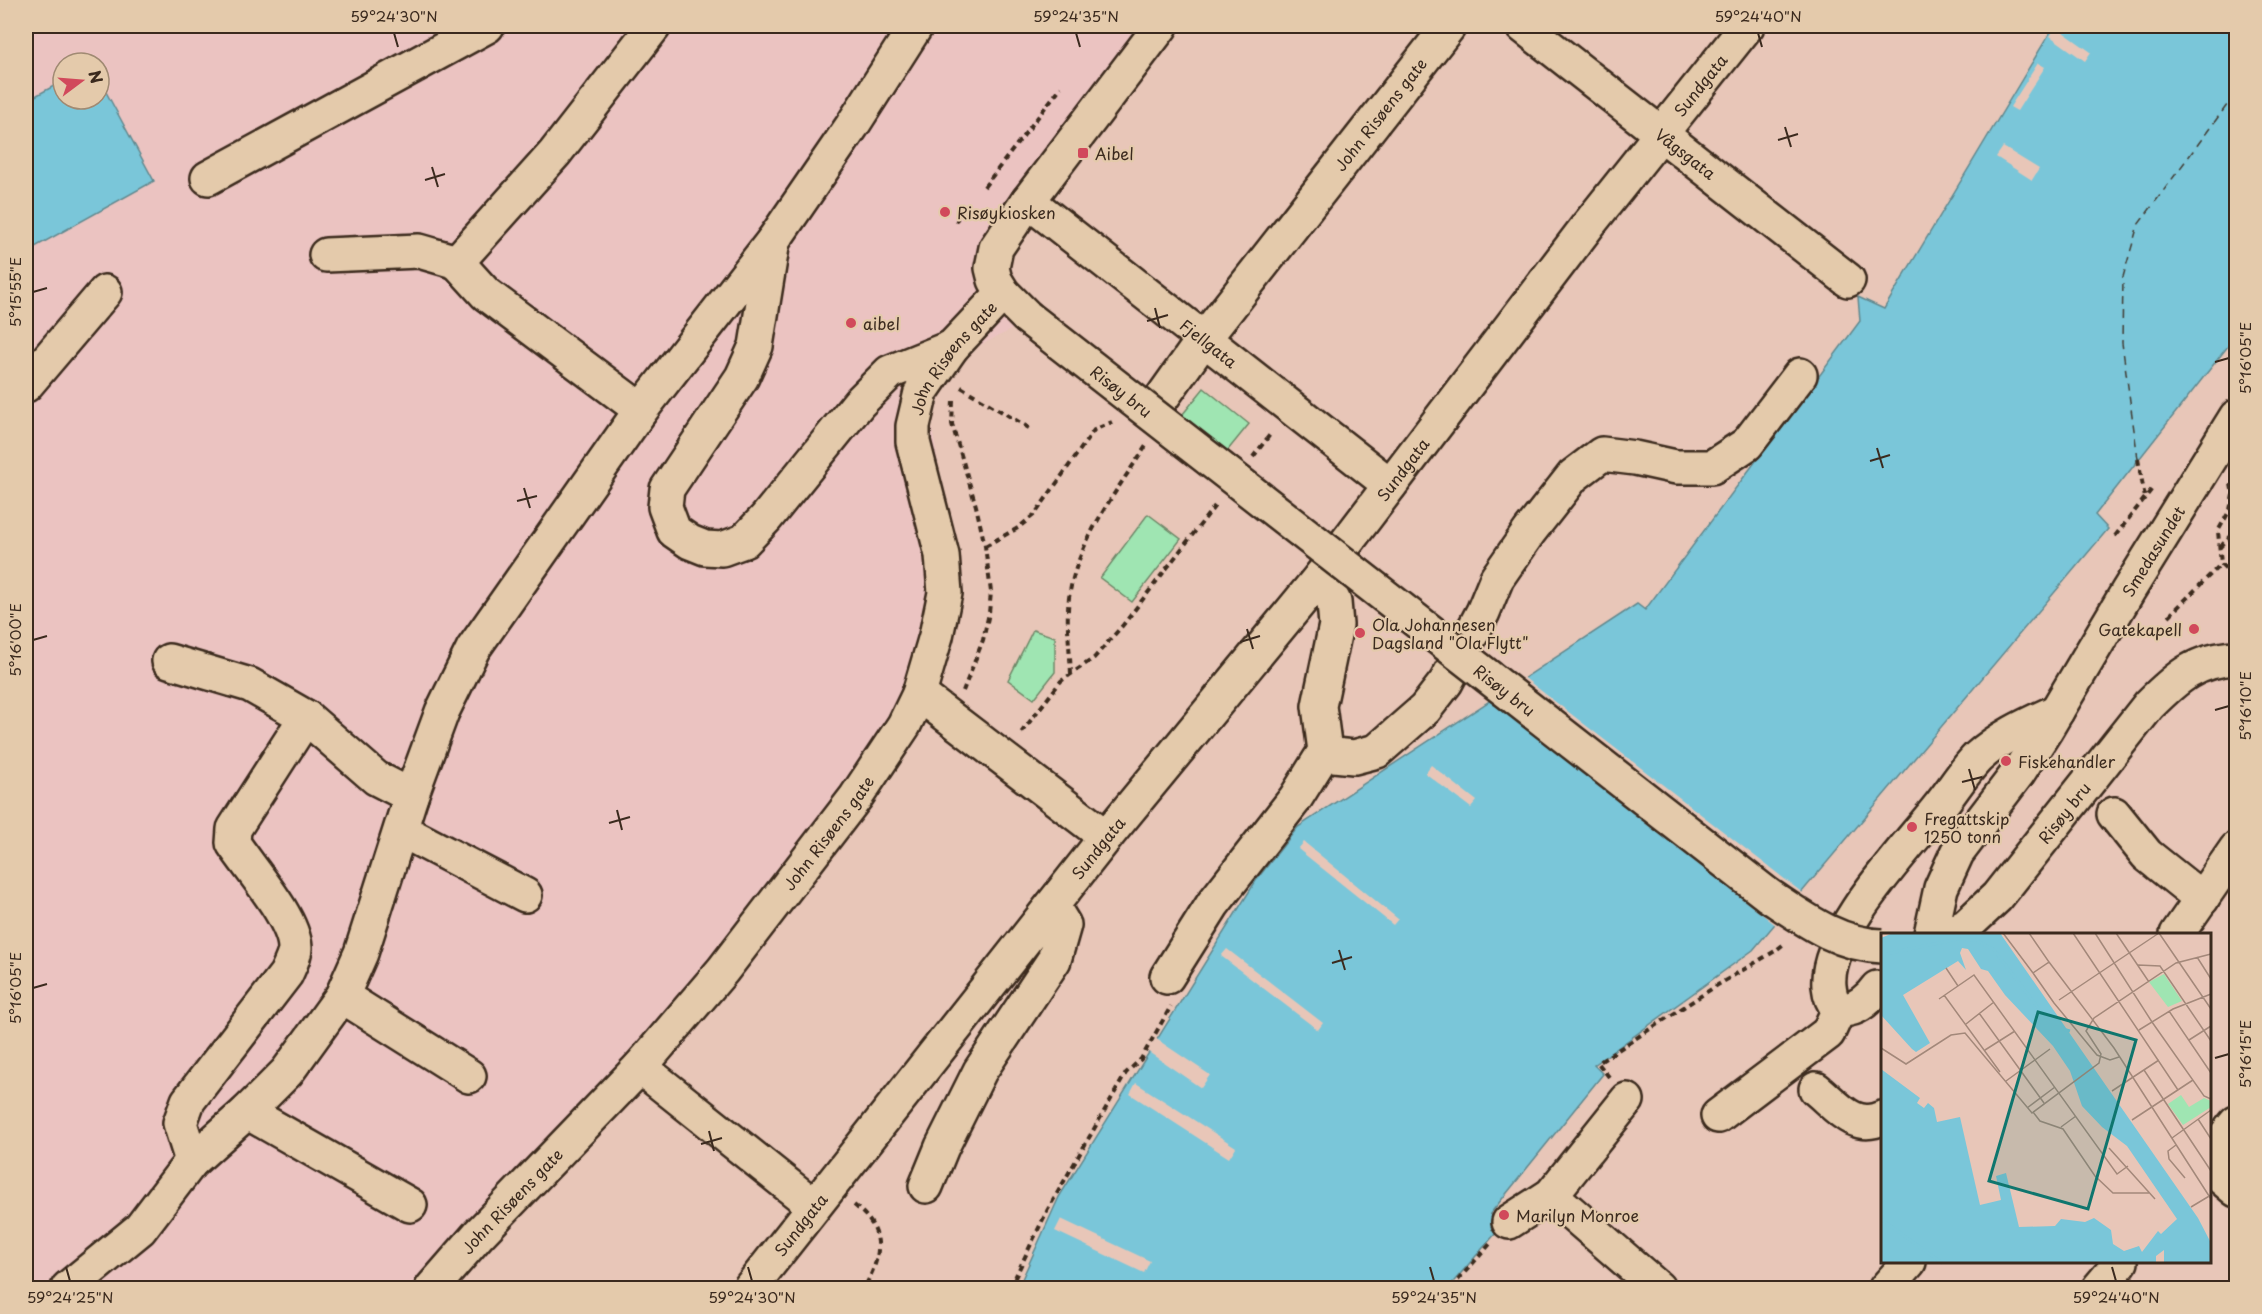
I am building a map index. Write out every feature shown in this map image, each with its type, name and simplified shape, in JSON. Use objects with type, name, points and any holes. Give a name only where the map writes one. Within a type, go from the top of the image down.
[{"type":"street","points":[[208,178],[488,26]]},
{"type":"street","points":[[458,262],[555,153],[654,26]]},
{"type":"street","points":[[68,1288],[140,1229],[192,1161],[247,1112],[287,1072],[342,996],[361,952],[411,796],[442,712],[473,649],[641,410],[773,241],[852,126],[916,26]]},
{"type":"street","points":[[1004,293],[995,280],[992,268],[996,248],[1028,201],[1161,26]]},
{"type":"street","name":"John Risøens gate","points":[[1158,402],[1203,340],[1449,26]]},
{"type":"street","name":"Vågsgata","points":[[1523,26],[1848,280]]},
{"type":"street","name":"Sundgata","points":[[750,1288],[1106,837],[1321,576],[1660,133],[1747,26]]},
{"type":"street","name":"Fjellgata","points":[[1028,201],[1390,485]]},
{"type":"street","points":[[773,241],[756,346],[742,377],[667,489],[665,507],[674,531],[690,542],[705,548],[722,549],[744,541],[766,518],[859,403],[890,372],[952,347]]},
{"type":"street","points":[[326,255],[419,251],[458,262],[486,294],[641,410]]},
{"type":"street","points":[[26,385],[105,292]]},
{"type":"street","name":"John Risøens gate","points":[[432,1288],[479,1234],[639,1067],[723,970],[856,797],[904,725],[919,694],[936,636],[945,593],[942,555],[913,442],[913,426],[921,392],[952,347],[1004,293]]},
{"type":"street","name":"Risøy bru","points":[[1004,293],[1028,316],[1768,895],[1818,928],[1847,940],[1881,946]]},
{"type":"street","points":[[1325,751],[1354,758],[1377,751],[1425,709],[1446,682],[1478,622],[1497,578],[1529,532],[1573,476],[1602,454],[1676,467],[1712,467],[1748,444],[1800,375]]},
{"type":"street","name":"Smedasundet","points":[[1931,933],[1941,888],[1957,853],[2018,773],[2236,417]]},
{"type":"street","points":[[1167,977],[1213,904],[1295,799],[1325,751],[1318,706],[1336,625],[1334,602],[1321,576]]},
{"type":"street","name":"Risøy bru","points":[[1952,933],[1966,926],[1997,897],[2149,705],[2171,682],[2192,668],[2215,659],[2236,658]]},
{"type":"street","points":[[169,661],[250,686],[306,717],[376,778],[411,796]]},
{"type":"street","points":[[919,694],[1106,837]]},
{"type":"street","points":[[1877,988],[1860,1006],[1848,1009],[1839,1009],[1833,1003],[1829,991],[1829,965],[1843,933],[1860,906],[1978,758],[2011,733],[2056,711]]},
{"type":"street","points":[[192,1161],[180,1122],[188,1101],[285,974],[295,950],[292,930],[276,903],[233,843],[234,829],[306,717]]},
{"type":"street","points":[[2114,814],[2147,855],[2202,899]]},
{"type":"street","points":[[401,830],[525,895]]},
{"type":"street","points":[[2178,933],[2236,849]]},
{"type":"street","points":[[926,1186],[942,1147],[980,1071],[1054,960],[1064,925],[1053,907]]},
{"type":"street","points":[[342,996],[469,1076]]},
{"type":"street","points":[[1718,1116],[1828,1033],[1839,1009]]},
{"type":"street","points":[[639,1067],[822,1196]]},
{"type":"street","points":[[1816,1089],[1855,1121],[1875,1122],[1881,1119]]},
{"type":"street","points":[[1509,1222],[1551,1195],[1615,1092]]},
{"type":"street","points":[[247,1112],[410,1205]]},
{"type":"street","points":[[2211,1154],[2236,1123]]},
{"type":"street","points":[[2211,1169],[2236,1190]]},
{"type":"street","points":[[1551,1195],[1658,1288]]},
{"type":"street","points":[[1886,1288],[1909,1263]]},
{"type":"street","points":[[2099,1288],[2120,1263]]},
{"type":"path","points":[[984,187],[1061,87]]},
{"type":"path","points":[[963,691],[983,640],[989,613],[990,579],[985,546],[952,424],[953,400],[961,387],[1029,428]]},
{"type":"path","points":[[1071,674],[1068,608],[1072,583],[1081,557],[1103,512],[1147,444],[1158,402]]},
{"type":"path","points":[[1253,457],[1290,407]]},
{"type":"path","points":[[985,546],[1018,528],[1035,514],[1094,430],[1116,420]]},
{"type":"path","points":[[2138,459],[2145,498]]},
{"type":"path","points":[[1004,759],[1061,681],[1094,658],[1123,625],[1224,495]]},
{"type":"path","points":[[2233,495],[2227,517],[2218,531],[2221,564],[2236,578]]},
{"type":"path","points":[[2219,548],[2236,531]]},
{"type":"path","points":[[2169,616],[2221,564]]},
{"type":"path","points":[[1615,1092],[1609,1077],[1598,1063],[1716,986],[1775,951],[1793,935]]},
{"type":"path","points":[[1010,1288],[1047,1211],[1126,1073],[1141,1059],[1173,1004],[1167,977]]},
{"type":"path","points":[[822,1196],[858,1208],[872,1223],[878,1238],[877,1265],[864,1288]]},
{"type":"path","points":[[1451,1288],[1509,1222]]},
{"type":"shaded area","points":[[26,26],[1178,26],[1017,226],[1005,284],[1031,320],[936,367],[925,388],[943,490],[956,593],[850,827],[436,1288],[26,1288],[26,248],[150,180],[111,107],[111,51],[51,51],[51,92],[26,105]]},
{"type":"green space","points":[[1204,388],[1249,424],[1219,461],[1174,425]]},
{"type":"green space","points":[[1148,514],[1181,539],[1132,602],[1100,578]]},
{"type":"green space","points":[[1033,630],[1055,637],[1055,672],[1034,699],[1008,680]]},
{"type":"water","points":[[2054,26],[2236,26],[2236,336],[2095,515],[2108,529],[1753,950],[1594,1065],[1603,1074],[1490,1214],[1503,1225],[1448,1288],[1018,1288],[1059,1197],[1257,879],[1298,827],[1637,604],[1645,610],[1860,321],[1858,297],[1884,309]]},
{"type":"water","points":[[51,87],[51,111],[111,111],[111,101],[154,181],[26,252],[26,101]]},
{"type":"pier","points":[[2056,27],[2091,52],[2085,61],[2050,36]]},
{"type":"pier","points":[[2038,63],[2045,67],[2017,111],[2010,107]]},
{"type":"pier","points":[[2003,147],[2039,169],[2032,180],[1996,157]]},
{"type":"pier","points":[[1522,676],[1804,894],[1777,926],[1487,699]]},
{"type":"pier","points":[[1431,765],[1477,801],[1471,808],[1425,773]]},
{"type":"pier","points":[[1304,842],[1398,919],[1393,925],[1298,849]]},
{"type":"pier","points":[[1227,949],[1323,1023],[1318,1030],[1221,956]]},
{"type":"pier","points":[[1155,1038],[1210,1075],[1201,1088],[1147,1051]]},
{"type":"pier","points":[[1136,1083],[1236,1147],[1229,1158],[1130,1094]]},
{"type":"pier","points":[[1061,1219],[1150,1261],[1144,1273],[1055,1231]]},
{"type":"ferry route","points":[[2138,459],[2122,343],[2123,277],[2138,225],[2236,93]]},
{"type":"place","name":"Aibel","points":[[1083,153]]},
{"type":"place","name":"Risøykiosken","points":[[945,212]]},
{"type":"place","name":"aibel","points":[[851,323]]},
{"type":"place","name":"Gatekapell","points":[[2194,629]]},
{"type":"place","name":"Ola Johannesen Dagsland \"Ola Flytt\"","points":[[1360,633]]},
{"type":"place","name":"Fiskehandler","points":[[2006,761]]},
{"type":"place","name":"Fregattskip 1250 tonn","points":[[1912,827]]},
{"type":"place","name":"Marilyn Monroe","points":[[1504,1215]]}]
